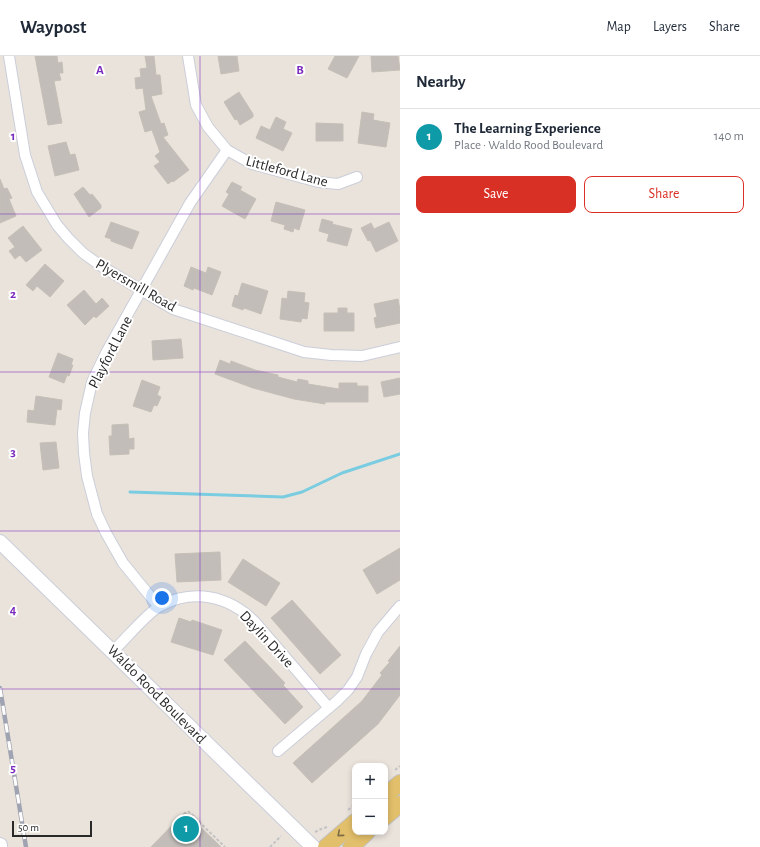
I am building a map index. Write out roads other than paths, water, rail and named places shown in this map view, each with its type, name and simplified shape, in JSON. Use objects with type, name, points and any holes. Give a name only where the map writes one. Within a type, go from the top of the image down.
[{"type":"main road","points":[[388,793],[400,783]]},
{"type":"main road","points":[[388,814],[400,804]]},
{"type":"main road","points":[[326,847],[352,825]]},
{"type":"main road","points":[[351,847],[364,835]]},
{"type":"street","name":"Plyersmill Road","points":[[9,56],[25,155],[37,192],[47,210],[68,238],[101,266],[173,309],[304,352],[362,356],[400,347]]},
{"type":"street","name":"Littleford Lane","points":[[188,56],[196,105],[208,127],[227,150],[252,164],[318,182],[338,184],[357,177]]},
{"type":"street","name":"Playford Lane","points":[[159,607],[123,564],[97,514],[92,497],[84,453],[83,433],[85,413],[92,382],[106,353],[190,203],[227,150]]},
{"type":"street","name":"Waldo Rood Boulevard","points":[[0,542],[313,847]]},
{"type":"street","name":"Daylin Drive","points":[[113,651],[145,618],[159,607],[188,597],[214,598],[236,607],[255,622],[329,708]]},
{"type":"street","points":[[278,751],[329,708],[353,684],[366,654],[378,632],[400,606]]},
{"type":"waterway","points":[[130,492],[283,497],[302,492],[342,473],[400,454]]},
{"type":"railway","points":[[0,688],[26,847]]},
{"type":"place","name":"The Learning Experience","points":[[186,829]]}]
